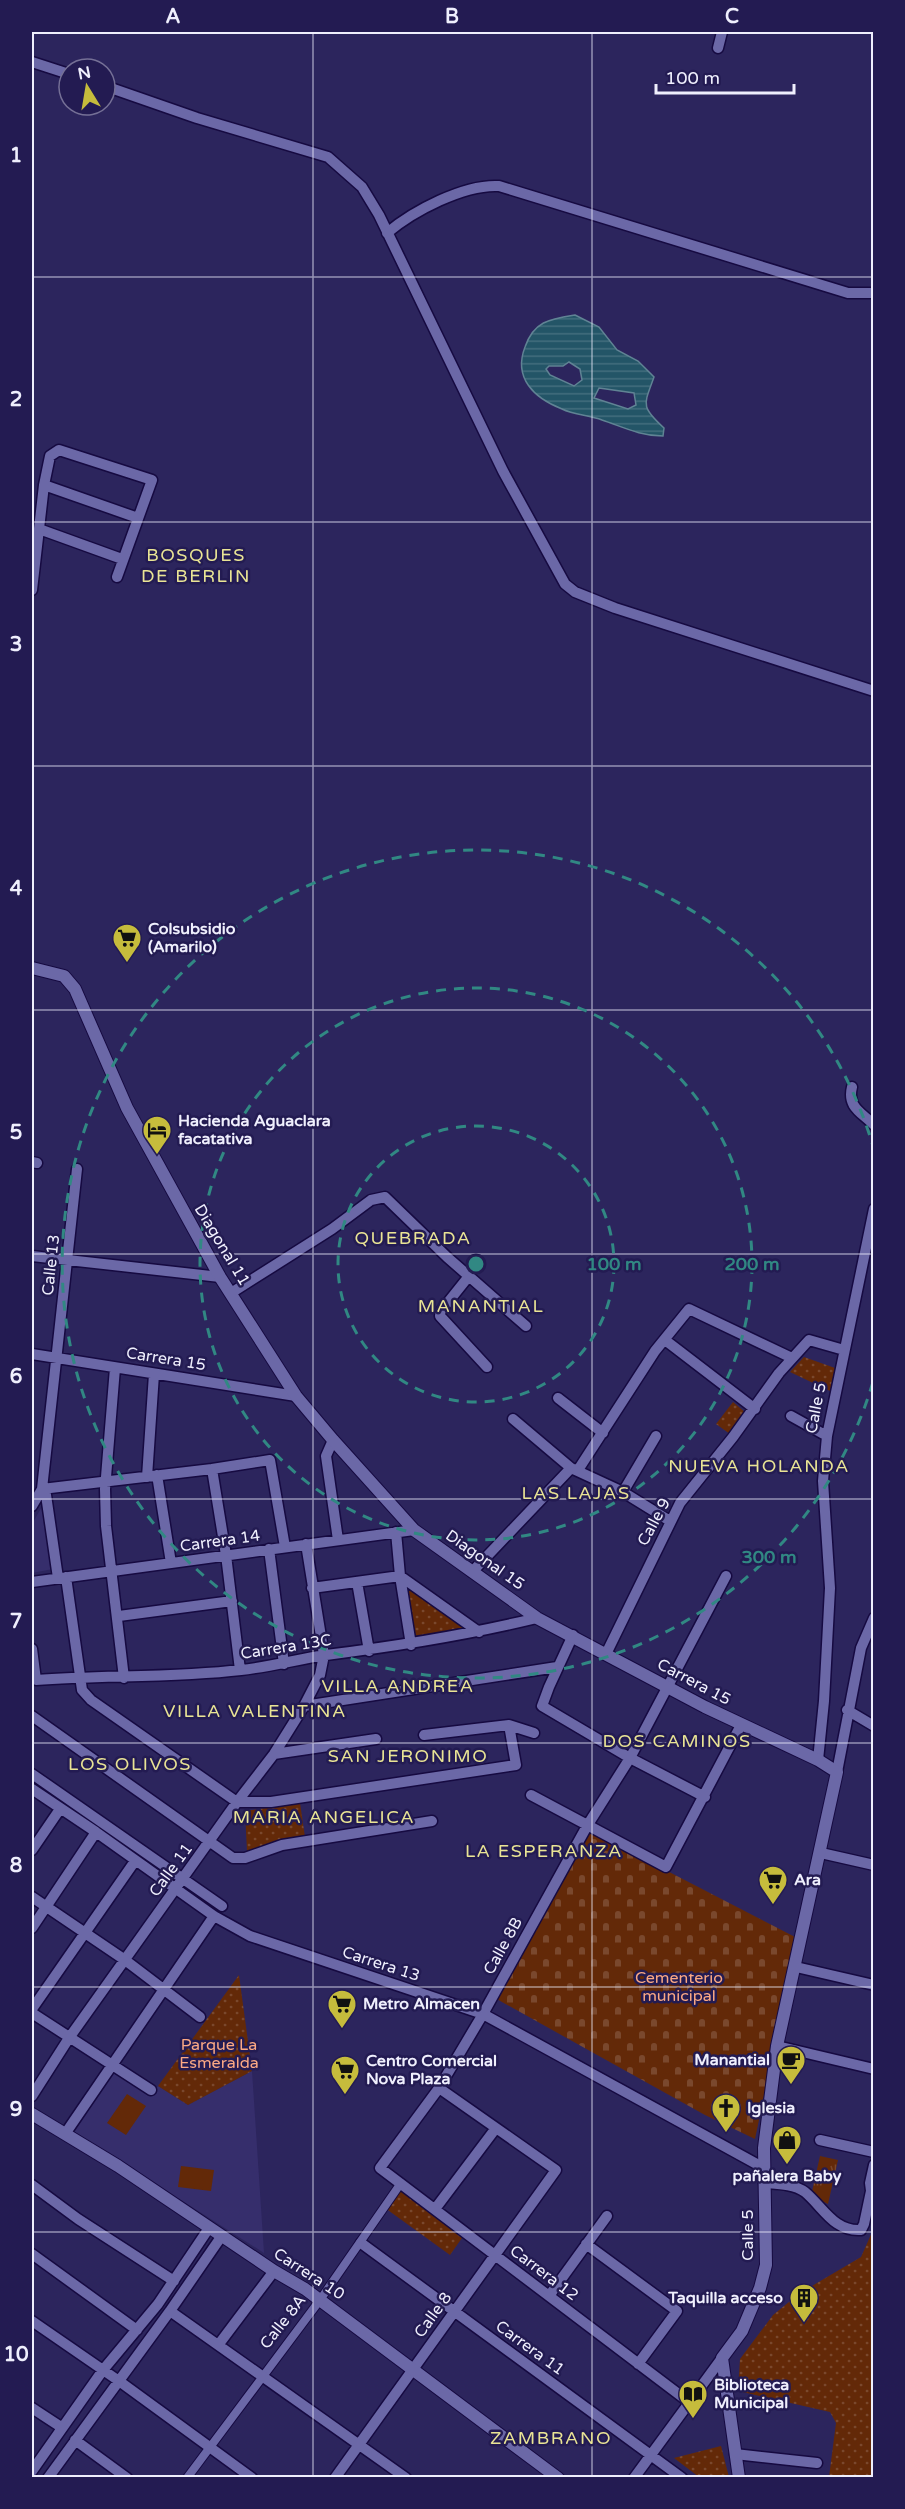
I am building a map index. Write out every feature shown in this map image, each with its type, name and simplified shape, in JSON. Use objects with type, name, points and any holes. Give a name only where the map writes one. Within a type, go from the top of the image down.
[{"type":"street","points":[[718,48],[722,32]]},
{"type":"street","points":[[32,62],[57,70]]},
{"type":"street","points":[[117,90],[196,118],[328,157],[362,187],[387,233],[503,471],[565,584],[575,592],[615,608],[873,691]]},
{"type":"street","points":[[387,233],[402,220],[453,196],[487,185],[499,186],[848,292],[873,293]]},
{"type":"street","points":[[32,590],[44,484],[50,456],[59,450],[152,480],[117,577]]},
{"type":"street","points":[[44,484],[138,518]]},
{"type":"street","points":[[39,529],[122,559]]},
{"type":"street","name":"Diagonal 11","points":[[32,968],[64,976],[75,989],[127,1108],[220,1277],[296,1396],[414,1530]]},
{"type":"street","points":[[852,1087],[850,1097],[854,1107],[873,1125]]},
{"type":"street","name":"Calle 13","points":[[32,1506],[44,1488],[77,1168]]},
{"type":"street","points":[[231,1293],[332,1229],[371,1200],[385,1197],[526,1326]]},
{"type":"street","name":"Calle 5","points":[[818,1760],[824,1701],[830,1588],[823,1481],[827,1436],[873,1209]]},
{"type":"street","points":[[32,1256],[220,1277]]},
{"type":"street","points":[[469,1276],[441,1311],[440,1316],[488,1367]]},
{"type":"street","points":[[472,1572],[575,1469],[603,1433],[655,1351],[689,1309],[792,1358]]},
{"type":"street","points":[[664,1340],[754,1408]]},
{"type":"street","name":"Calle 9","points":[[606,1654],[680,1503],[792,1358],[809,1340],[844,1350]]},
{"type":"street","name":"Carrera 15","points":[[32,1354],[296,1396]]},
{"type":"street","points":[[115,1368],[106,1526],[119,1616],[124,1678]]},
{"type":"street","points":[[154,1374],[152,1476],[171,1563]]},
{"type":"street","points":[[558,1398],[603,1433]]},
{"type":"street","points":[[791,1416],[827,1436]]},
{"type":"street","points":[[513,1419],[575,1469],[623,1492],[670,1521]]},
{"type":"street","points":[[623,1492],[656,1436]]},
{"type":"street","points":[[333,1440],[326,1456],[339,1540]]},
{"type":"street","points":[[285,1547],[270,1460],[212,1469],[44,1488],[82,1690],[91,1700],[237,1802],[271,1802],[516,1765],[509,1725]]},
{"type":"street","points":[[212,1469],[226,1555],[240,1670]]},
{"type":"street","name":"Carrera 14","points":[[32,1582],[414,1530]]},
{"type":"street","name":"Diagonal 15","points":[[414,1530],[537,1618]]},
{"type":"street","points":[[396,1532],[400,1576],[411,1645]]},
{"type":"street","points":[[306,1544],[324,1655]]},
{"type":"street","points":[[269,1549],[284,1664]]},
{"type":"street","points":[[312,1588],[400,1576],[479,1632]]},
{"type":"street","points":[[587,1826],[630,1758],[726,1576]]},
{"type":"street","points":[[357,1582],[369,1651]]},
{"type":"street","points":[[119,1616],[232,1600]]},
{"type":"street","name":"Carrera 15","points":[[537,1618],[741,1725],[818,1760],[837,1772]]},
{"type":"street","name":"Carrera 13C","points":[[32,1650],[36,1680],[81,1677],[124,1678],[240,1670],[284,1664],[324,1655],[411,1645],[537,1618]]},
{"type":"street","points":[[837,1772],[847,1710],[861,1648],[873,1618]]},
{"type":"street","points":[[573,1635],[542,1702],[545,1709],[630,1758],[705,1797]]},
{"type":"street","name":"Calle 11","points":[[32,2096],[69,2038],[237,1802],[274,1754],[320,1675],[324,1655]]},
{"type":"street","points":[[304,1706],[557,1667]]},
{"type":"street","points":[[847,1710],[873,1726]]},
{"type":"street","points":[[32,1716],[233,1858],[245,1858],[282,1845],[432,1821]]},
{"type":"street","points":[[424,1735],[509,1725],[534,1733]]},
{"type":"street","points":[[531,1795],[666,1867],[741,1725]]},
{"type":"street","points":[[274,1754],[376,1739]]},
{"type":"street","name":"Calle 5","points":[[722,2358],[742,2331],[760,2289],[766,2265],[764,2148],[777,2046],[837,1772]]},
{"type":"street","points":[[32,1774],[222,1906]]},
{"type":"street","name":"Carrera 13","points":[[32,1789],[214,1916],[250,1936],[483,2014],[764,2168]]},
{"type":"street","points":[[32,1850],[60,1809]]},
{"type":"street","name":"Calle 8B","points":[[380,2168],[440,2088],[587,1826]]},
{"type":"street","points":[[32,1928],[96,1832]]},
{"type":"street","points":[[821,1853],[873,1865]]},
{"type":"street","points":[[135,1861],[32,2011],[111,2066],[151,2090]]},
{"type":"street","points":[[32,1897],[84,1935],[125,1960],[200,2017]]},
{"type":"street","points":[[66,2134],[214,1916]]},
{"type":"street","points":[[796,1967],[873,1984]]},
{"type":"street","points":[[777,2046],[873,2069]]},
{"type":"street","points":[[435,2209],[496,2128],[440,2088]]},
{"type":"street","name":"Carrera 10","points":[[32,2114],[118,2166],[221,2237],[320,2300],[558,2478]]},
{"type":"street","name":"Calle 8","points":[[335,2478],[556,2170],[496,2128]]},
{"type":"street","points":[[820,2140],[873,2152]]},
{"type":"street","points":[[764,2183],[787,2185],[804,2192],[836,2223],[852,2230],[861,2230],[872,2190],[870,2183],[873,2165]]},
{"type":"street","name":"Carrera 12","points":[[380,2168],[689,2402]]},
{"type":"street","name":"Calle 8A","points":[[187,2478],[262,2374],[320,2300],[401,2183]]},
{"type":"street","points":[[32,2185],[78,2219],[174,2281]]},
{"type":"street","points":[[549,2296],[607,2216]]},
{"type":"street","points":[[32,2471],[103,2370],[174,2281],[209,2228]]},
{"type":"street","points":[[48,2478],[221,2237]]},
{"type":"street","name":"Carrera 11","points":[[361,2243],[682,2478]]},
{"type":"street","points":[[586,2244],[677,2312],[638,2364]]},
{"type":"street","points":[[32,2254],[137,2330]]},
{"type":"street","points":[[219,2344],[274,2271]]},
{"type":"street","points":[[170,2311],[406,2478]]},
{"type":"street","points":[[32,2321],[252,2478]]},
{"type":"street","points":[[634,2478],[722,2358]]},
{"type":"street","points":[[722,2358],[739,2478]]},
{"type":"street","points":[[32,2408],[61,2427]]},
{"type":"street","points":[[75,2440],[127,2478]]},
{"type":"street","points":[[735,2454],[817,2463]]},
{"type":"shaded area","points":[[43,1505],[53,1569],[32,1573],[32,1524]]},
{"type":"shaded area","points":[[111,2066],[154,2094],[158,2086],[188,2105],[252,2071],[264,2253],[167,2191],[66,2134]]},
{"type":"green space","points":[[804,1357],[835,1368],[830,1391],[790,1372]]},
{"type":"green space","points":[[733,1402],[746,1413],[730,1434],[716,1424]]},
{"type":"green space","points":[[408,1587],[467,1630],[415,1638]]},
{"type":"green space","points":[[300,1803],[305,1837],[247,1851],[245,1811]]},
{"type":"green space","name":"Cementerio municipal","points":[[588,1830],[797,1938],[755,2139],[705,2115],[493,1997]]},
{"type":"green space","name":"Parque La Esmeralda","points":[[239,1975],[252,2071],[188,2105],[158,2086]]},
{"type":"green space","points":[[127,2094],[146,2106],[126,2135],[107,2123]]},
{"type":"green space","points":[[820,2156],[838,2160],[828,2204],[811,2196]]},
{"type":"green space","points":[[181,2166],[214,2170],[211,2191],[178,2187]]},
{"type":"green space","points":[[400,2190],[462,2238],[450,2255],[385,2208]]},
{"type":"green space","points":[[873,2230],[873,2477],[829,2477],[836,2423],[830,2412],[738,2391],[740,2359],[773,2315],[800,2293],[861,2257]]},
{"type":"green space","points":[[721,2446],[729,2477],[699,2477],[674,2458]]},
{"type":"water","points":[[575,315],[599,327],[617,350],[638,361],[654,377],[646,405],[651,415],[664,428],[663,436],[639,433],[597,418],[567,411],[543,399],[528,386],[522,368],[522,358],[529,338],[544,323]],"holes":[[[569,362],[580,369],[582,380],[574,386],[550,375],[546,369],[549,366],[563,366]],[[599,388],[634,393],[636,405],[628,409],[594,398]]]},
{"type":"place","name":"Colsubsidio (Amarilo)","points":[[127,964]]},
{"type":"place","name":"Hacienda Aguaclara facatativa","points":[[157,1156]]},
{"type":"place","name":"Ara","points":[[773,1906]]},
{"type":"place","name":"Metro Almacen","points":[[342,2030]]},
{"type":"place","name":"Manantial","points":[[791,2086]]},
{"type":"place","name":"Centro Comercial Nova Plaza","points":[[345,2096]]},
{"type":"place","name":"Iglesia","points":[[726,2134]]},
{"type":"place","name":"pañalera Baby","points":[[787,2166]]},
{"type":"place","name":"Taquilla acceso","points":[[804,2324]]},
{"type":"place","name":"Biblioteca Municipal","points":[[693,2420]]},
{"type":"district","name":"BOSQUES DE BERLIN","points":[[196,565]]},
{"type":"district","name":"QUEBRADA","points":[[413,1238]]},
{"type":"district","name":"MANANTIAL","points":[[481,1306]]},
{"type":"district","name":"NUEVA HOLANDA","points":[[759,1466]]},
{"type":"district","name":"LAS LAJAS","points":[[576,1493]]},
{"type":"district","name":"VILLA ANDREA","points":[[398,1686]]},
{"type":"district","name":"VILLA VALENTINA","points":[[255,1711]]},
{"type":"district","name":"DOS CAMINOS","points":[[677,1741]]},
{"type":"district","name":"SAN JERONIMO","points":[[408,1756]]},
{"type":"district","name":"LOS OLIVOS","points":[[130,1764]]},
{"type":"district","name":"MARIA ANGELICA","points":[[324,1817]]},
{"type":"district","name":"LA ESPERANZA","points":[[544,1851]]},
{"type":"district","name":"ZAMBRANO","points":[[551,2438]]}]
